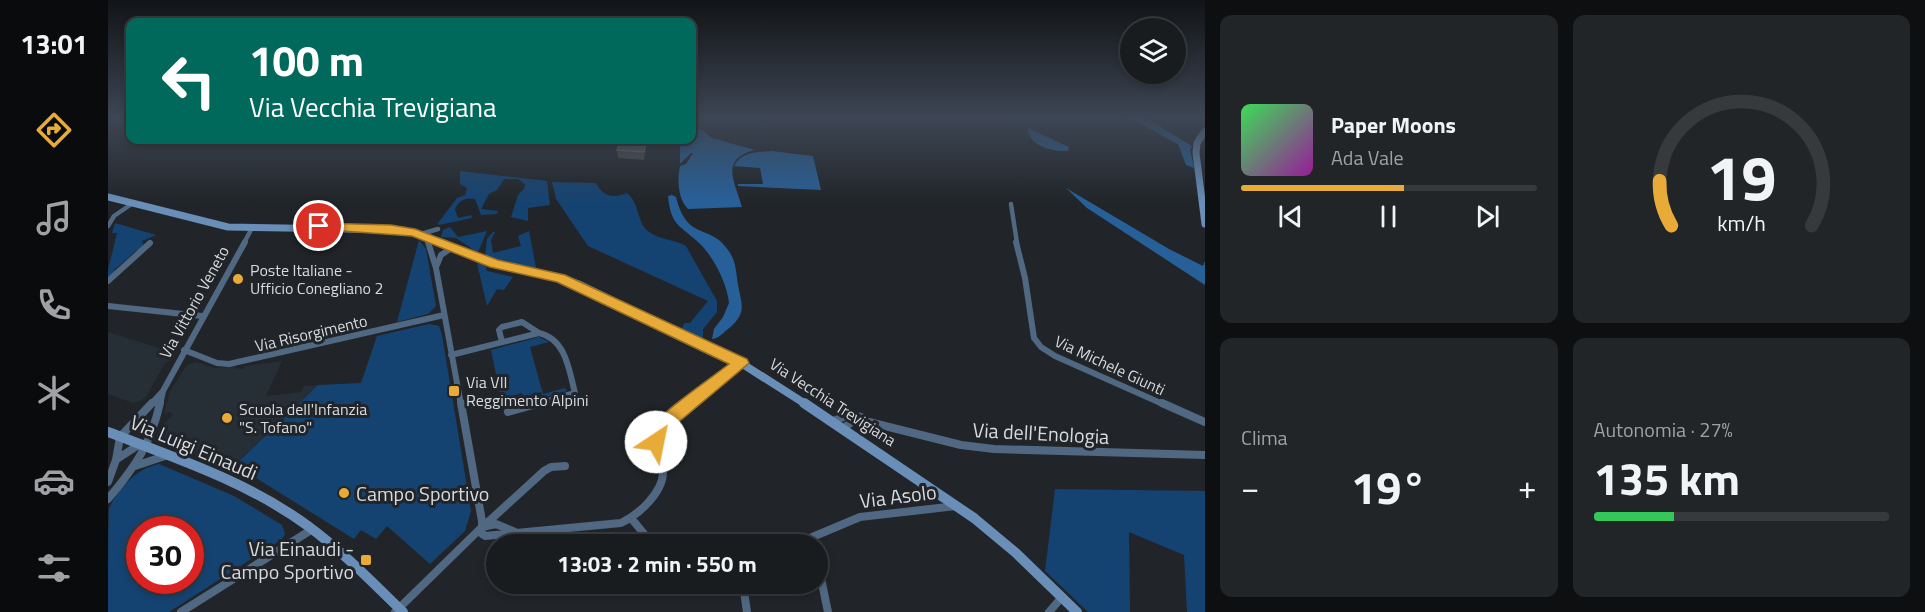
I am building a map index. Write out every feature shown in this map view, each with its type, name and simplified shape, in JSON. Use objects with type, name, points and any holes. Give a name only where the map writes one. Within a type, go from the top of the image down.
[{"type":"street","points":[[1197,147],[1205,224]]},
{"type":"street","name":"Via Vecchia Trevigiana","points":[[108,197],[218,225],[252,228],[297,226],[391,229],[424,236],[495,264],[570,281],[741,363],[838,424],[958,506],[1016,553],[1077,612]]},
{"type":"street","points":[[108,226],[114,216],[134,202]]},
{"type":"street","name":"Via Michele Giunti","points":[[1011,204],[1012,223],[1025,278],[1034,338],[1038,344],[1055,356],[1205,422]]},
{"type":"street","name":"Via Vittorio Veneto","points":[[108,499],[135,467],[143,445],[155,425],[164,391],[184,350],[252,228]]},
{"type":"street","name":"Via Vecchia Trevigiana","points":[[424,236],[438,229]]},
{"type":"street","points":[[424,236],[436,268],[479,532],[485,536],[621,523],[631,518],[662,486],[663,474],[656,442],[658,430],[741,363]]},
{"type":"street","points":[[108,281],[150,243]]},
{"type":"street","points":[[432,253],[436,248],[450,246]]},
{"type":"street","points":[[436,268],[438,258],[450,246]]},
{"type":"street","points":[[108,306],[202,316]]},
{"type":"street","name":"Via Risorgimento","points":[[184,350],[217,363],[229,364],[444,315]]},
{"type":"street","points":[[502,342],[499,330],[502,327],[522,322],[539,333],[549,335],[557,341],[575,393],[508,412]]},
{"type":"street","points":[[451,356],[539,333]]},
{"type":"street","name":"Via Vittorio Veneto","points":[[120,437],[164,391]]},
{"type":"street","name":"Via dell'Enologia","points":[[838,424],[849,415],[961,445],[994,450],[1205,455]]},
{"type":"street","name":"Via dell'Enologia","points":[[838,424],[857,419],[878,423]]},
{"type":"street","name":"Via Luigi Einaudi","points":[[108,432],[170,455],[238,485],[294,516],[399,611]]},
{"type":"street","points":[[108,482],[116,460],[120,437]]},
{"type":"street","points":[[116,460],[143,445]]},
{"type":"street","points":[[135,467],[170,455]]},
{"type":"street","points":[[399,611],[544,471],[565,466]]},
{"type":"street","name":"Via Asolo","points":[[825,534],[860,517],[940,510],[958,506]]},
{"type":"street","points":[[631,518],[644,534]]},
{"type":"street","points":[[479,532],[491,523],[499,524],[516,533]]},
{"type":"street","points":[[181,612],[311,530]]},
{"type":"street","points":[[744,594],[747,612]]},
{"type":"street","points":[[824,594],[828,612]]},
{"type":"street","points":[[1049,612],[1062,597]]},
{"type":"shaded area","points":[[680,147],[743,147],[755,150],[744,154],[733,165],[732,172],[742,207],[688,209],[680,195],[679,177],[680,166],[686,164],[693,153],[680,164]]},
{"type":"shaded area","points":[[1041,147],[1069,147],[1068,151]]},
{"type":"shaded area","points":[[1179,147],[1192,147],[1190,149],[1194,168],[1186,165]]},
{"type":"shaded area","points":[[772,151],[813,156],[821,190],[738,186],[738,184],[763,184],[760,168],[734,166],[737,161],[745,155]]},
{"type":"shaded area","points":[[460,171],[547,181],[550,205],[528,208],[528,221],[511,217],[518,195],[524,189],[525,184],[518,179],[504,179],[497,190],[489,194],[481,209],[498,211],[497,214],[481,215],[475,199],[465,199],[455,210],[458,218],[471,215],[472,218],[439,225],[438,223],[457,198],[465,195],[467,188],[460,184]]},
{"type":"shaded area","points":[[552,182],[596,183],[602,191],[609,195],[618,196],[627,193],[635,203],[646,229],[656,236],[686,246],[717,301],[717,312],[703,329],[703,340],[681,329],[685,323],[690,323],[708,301],[588,246],[556,199]]},
{"type":"shaded area","points":[[1066,188],[1169,249],[1203,266],[1205,261],[1205,285],[1087,208]]},
{"type":"shaded area","points":[[668,196],[676,197],[686,220],[721,242],[731,254],[734,262],[742,304],[741,314],[720,336],[712,339],[714,329],[729,303],[725,287],[718,270],[703,247],[673,218]]},
{"type":"shaded area","points":[[115,223],[156,235],[142,241],[144,246],[142,249],[136,251],[113,271],[119,270],[108,280],[108,270],[117,233],[112,233]]},
{"type":"shaded area","points":[[450,227],[458,237],[487,231],[477,252],[456,238],[441,237],[443,230]]},
{"type":"shaded area","points":[[529,231],[536,268],[503,263],[485,256],[487,239],[493,232],[495,232],[491,240],[493,253],[521,246],[518,236]]},
{"type":"shaded area","points":[[419,240],[426,249],[436,306],[428,314],[397,322]]},
{"type":"shaded area","points":[[477,263],[486,266],[487,271],[513,277],[504,290],[497,289],[487,306]]},
{"type":"shaded area","points":[[429,324],[439,326],[442,335],[471,511],[465,531],[430,564],[387,526],[376,539],[361,530],[354,539],[235,465],[318,385],[361,383],[377,336]]},
{"type":"shaded area","points":[[108,332],[175,353],[171,360],[165,363],[146,397],[142,400],[133,403],[108,394]]},
{"type":"shaded area","points":[[539,337],[549,342],[530,347],[543,394],[565,388],[567,391],[543,398],[541,392],[523,397],[522,393],[501,399],[491,350]]},
{"type":"shaded area","name":"Scuola dell'Infanzia \"S. Tofano\"","points":[[282,361],[266,396],[301,392],[304,386],[318,385],[230,469],[166,442],[162,437],[163,424],[173,415],[170,412],[164,414],[170,391],[187,365],[197,362],[214,368],[236,366],[235,368],[242,369],[245,366]]},
{"type":"shaded area","points":[[159,464],[234,496],[282,525],[285,534],[281,540],[204,590],[204,516],[126,516],[126,594],[197,594],[169,612],[108,612],[109,509],[129,480],[143,470]]},
{"type":"shaded area","points":[[1055,489],[1205,491],[1205,612],[1187,612],[1184,555],[1129,532],[1130,612],[1088,612],[1045,571]]},
{"type":"building","points":[[619,147],[645,147],[644,152],[617,150]]},
{"type":"place","name":"Poste Italiane - Ufficio Conegliano 2","points":[[238,279]]},
{"type":"place","name":"Via VII Reggimento Alpini","points":[[454,391]]},
{"type":"place","name":"Scuola dell'Infanzia \"S. Tofano\"","points":[[227,418]]},
{"type":"place","name":"Campo Sportivo","points":[[344,493]]},
{"type":"place","name":"Via Einaudi - Campo Sportivo","points":[[366,560]]},
{"type":"route","points":[[319,226],[415,232],[495,264],[561,278],[741,363],[658,430],[656,442]]}]
